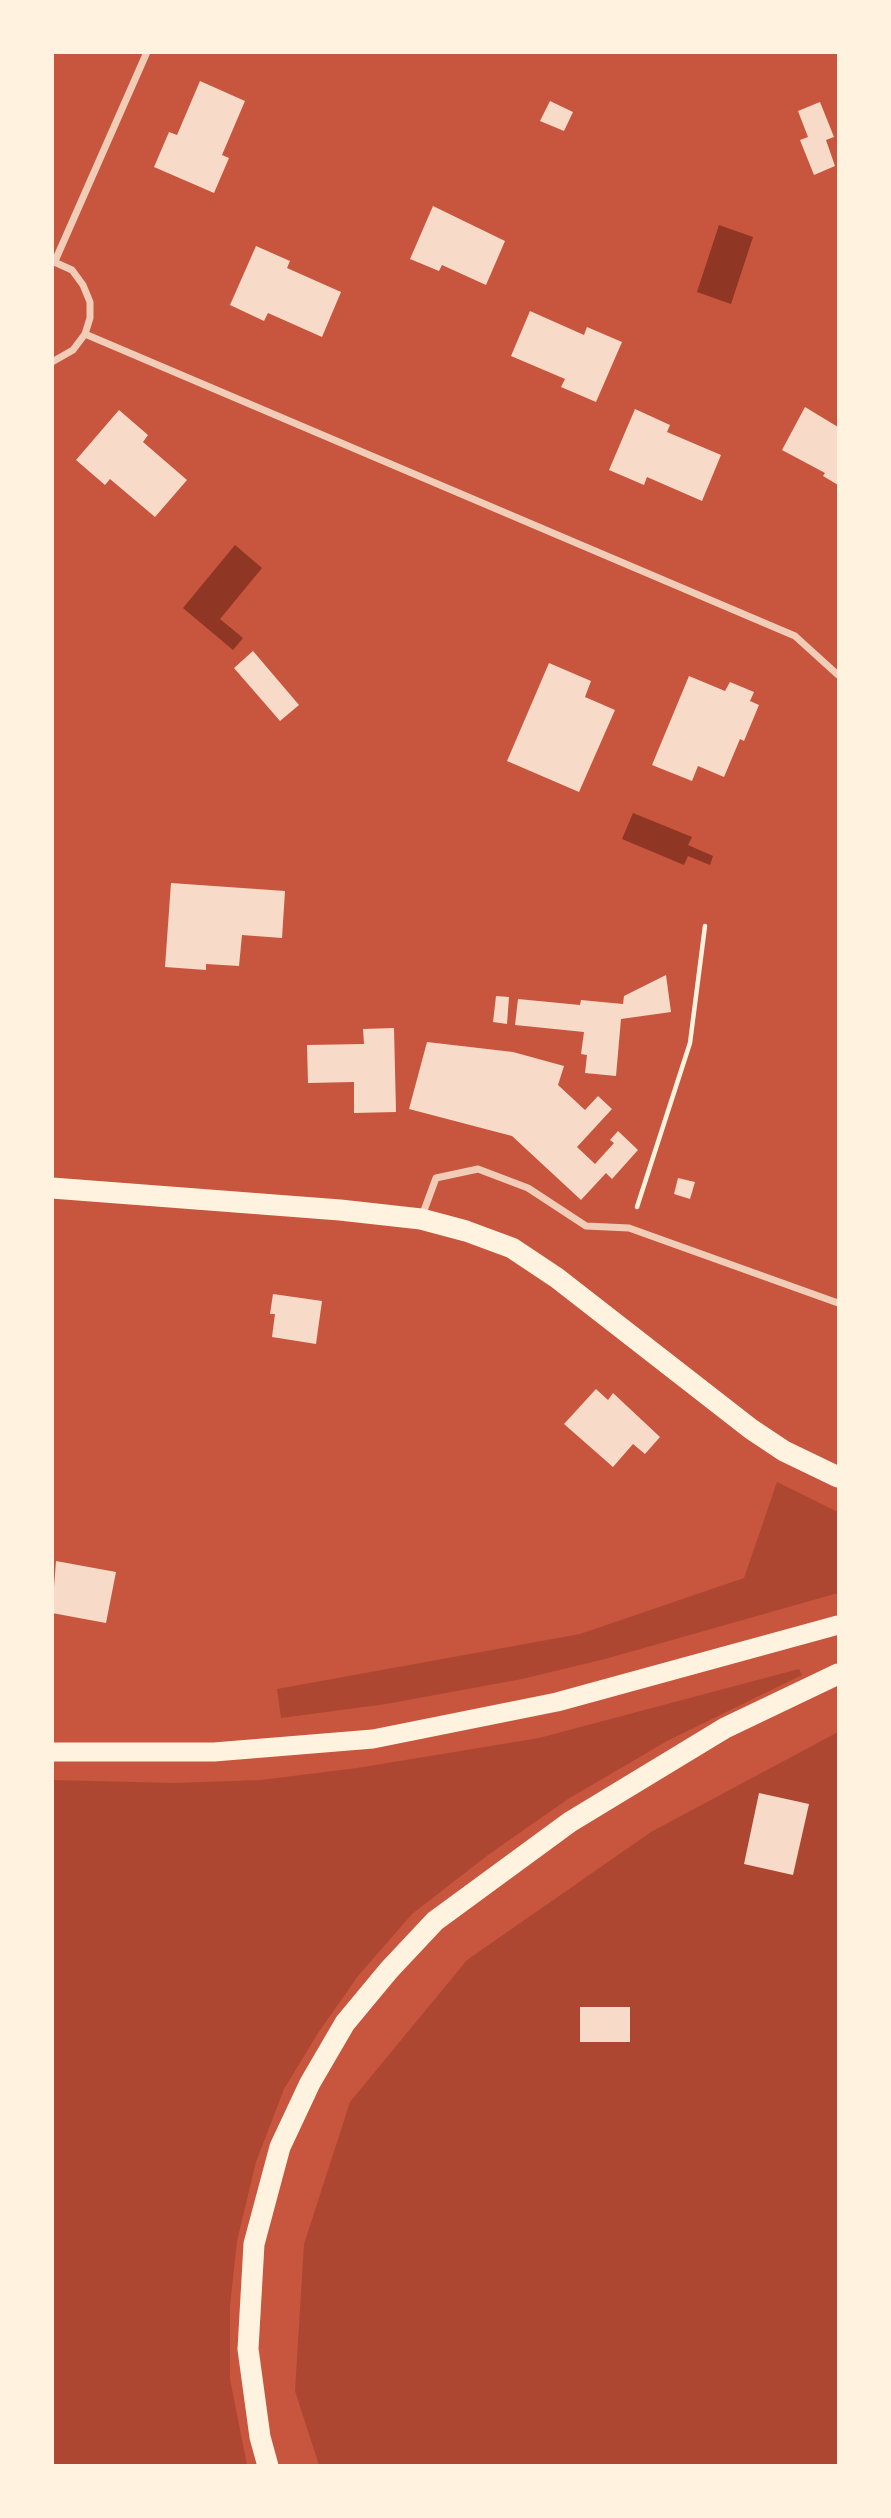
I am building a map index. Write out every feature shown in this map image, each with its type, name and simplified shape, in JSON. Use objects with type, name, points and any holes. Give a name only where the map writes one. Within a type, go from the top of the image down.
[{"type":"highway","points":[[52,1188],[258,1202],[421,1219],[466,1231],[512,1248],[612,1318],[751,1429],[784,1451],[838,1477]]},
{"type":"highway","points":[[52,1752],[214,1752],[373,1738],[466,1723],[557,1702],[838,1625]]},
{"type":"highway","points":[[268,2466],[260,2437],[248,2349],[254,2244],[280,2147],[310,2083],[345,2023],[435,1921],[570,1822],[725,1728],[838,1674]]},
{"type":"street","points":[[52,362],[74,350],[85,334],[90,318],[90,302],[83,285],[72,270],[54,261],[147,52]]},
{"type":"street","points":[[85,334],[795,636],[838,675]]},
{"type":"street","points":[[421,1219],[436,1178],[478,1169],[528,1188],[586,1226],[629,1228],[838,1303]]},
{"type":"path","points":[[629,1228],[690,1043],[705,926]]},
{"type":"shaded area","points":[[719,225],[753,237],[731,304],[697,292]]},
{"type":"shaded area","points":[[235,545],[262,568],[220,619],[243,638],[233,650],[183,608]]},
{"type":"shaded area","points":[[633,813],[692,837],[688,845],[713,856],[710,865],[688,856],[684,865],[622,839]]},
{"type":"shaded area","points":[[777,1482],[838,1512],[838,1593],[605,1659],[522,1679],[386,1704],[281,1718],[277,1689],[580,1634],[744,1578]]},
{"type":"shaded area","points":[[799,1669],[802,1675],[667,1741],[568,1799],[488,1855],[412,1914],[358,1976],[318,2033],[284,2089],[256,2162],[237,2241],[230,2306],[230,2379],[247,2465],[53,2465],[53,1780],[174,1783],[261,1780],[357,1768],[539,1738]]},
{"type":"shaded area","points":[[838,1732],[838,2465],[319,2465],[295,2391],[304,2244],[350,2102],[467,1960],[651,1832]]},
{"type":"building","points":[[200,81],[245,101],[222,155],[229,158],[214,193],[154,167],[169,132],[177,135]]},
{"type":"building","points":[[550,101],[573,112],[564,131],[540,121]]},
{"type":"building","points":[[820,102],[834,137],[826,140],[835,166],[814,175],[800,140],[808,137],[798,111]]},
{"type":"building","points":[[433,206],[505,241],[486,285],[442,265],[439,271],[410,259]]},
{"type":"building","points":[[256,246],[290,261],[287,268],[341,292],[322,337],[268,313],[264,321],[230,305]]},
{"type":"building","points":[[530,311],[584,335],[587,327],[622,342],[596,402],[561,387],[565,379],[511,356]]},
{"type":"building","points":[[805,407],[838,427],[838,485],[823,476],[825,473],[782,450]]},
{"type":"building","points":[[635,409],[670,425],[667,432],[721,455],[702,501],[647,477],[644,485],[609,470]]},
{"type":"building","points":[[119,410],[148,435],[143,442],[187,480],[155,517],[110,479],[105,485],[76,460]]},
{"type":"building","points":[[253,651],[299,705],[280,721],[234,668]]},
{"type":"building","points":[[549,663],[591,681],[585,697],[615,710],[579,792],[507,761]]},
{"type":"building","points":[[689,676],[725,691],[730,682],[754,692],[750,701],[759,705],[744,741],[740,739],[724,777],[698,766],[692,781],[652,765]]},
{"type":"building","points":[[171,883],[285,891],[282,938],[242,935],[239,966],[206,964],[206,970],[165,967]]},
{"type":"building","points":[[666,975],[671,1012],[621,1019],[616,1076],[585,1073],[587,1055],[581,1054],[584,1032],[515,1025],[518,999],[580,1005],[581,1000],[623,1004],[624,996]]},
{"type":"building","points":[[496,996],[509,997],[507,1024],[493,1022]]},
{"type":"building","points":[[394,1028],[396,1112],[354,1113],[354,1082],[308,1083],[307,1045],[364,1044],[363,1029]]},
{"type":"building","points":[[427,1042],[513,1052],[564,1066],[558,1085],[585,1110],[598,1096],[612,1109],[577,1147],[595,1164],[614,1143],[610,1140],[618,1131],[638,1150],[612,1179],[606,1173],[581,1200],[512,1136],[409,1109]]},
{"type":"building","points":[[678,1178],[695,1182],[690,1199],[674,1194]]},
{"type":"building","points":[[273,1294],[322,1301],[316,1344],[272,1337],[275,1314],[270,1314]]},
{"type":"building","points":[[596,1389],[608,1400],[613,1393],[660,1437],[645,1454],[633,1444],[613,1467],[564,1424]]},
{"type":"building","points":[[56,1561],[116,1572],[106,1623],[52,1613]]},
{"type":"building","points":[[759,1793],[809,1804],[793,1875],[744,1864]]},
{"type":"building","points":[[580,2007],[630,2007],[630,2042],[580,2042]]}]
